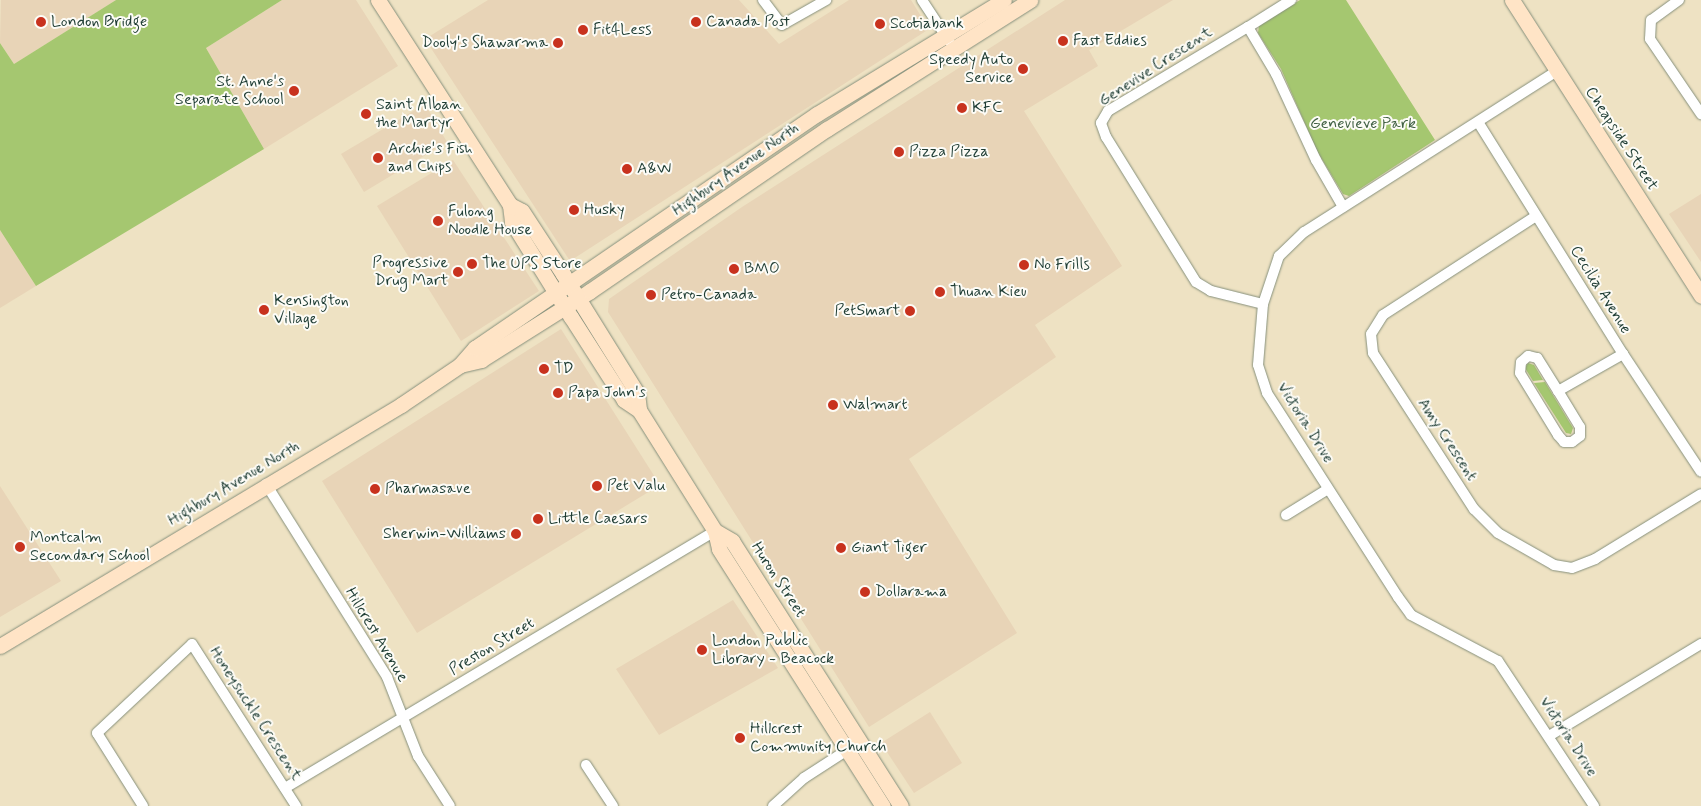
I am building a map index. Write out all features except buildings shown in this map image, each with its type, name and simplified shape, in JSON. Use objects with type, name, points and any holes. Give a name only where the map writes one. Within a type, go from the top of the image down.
[{"type":"main road","name":"Huron Street","points":[[378,0],[510,206],[512,222],[566,300],[624,400],[638,410],[715,531],[719,549],[883,806]]},
{"type":"main road","name":"Highbury Avenue North","points":[[0,646],[266,484],[401,405],[460,365],[475,348],[566,300],[827,129],[950,42],[1004,0]]},
{"type":"main road","name":"Highbury Avenue North","points":[[566,300],[569,284],[817,114],[1030,0]]},
{"type":"main road","name":"Cheapside Street","points":[[1512,0],[1701,296]]},
{"type":"main road","name":"Huron Street","points":[[510,206],[522,211],[569,284]]},
{"type":"main road","name":"Huron Street","points":[[715,531],[732,541],[901,806]]},
{"type":"street","points":[[762,0],[782,25],[826,0]]},
{"type":"street","points":[[922,0],[950,42]]},
{"type":"street","points":[[1291,0],[1248,27],[1276,74],[1316,160],[1342,207]]},
{"type":"street","points":[[1679,0],[1651,20],[1650,39],[1701,114]]},
{"type":"street","name":"Genevive Crescent","points":[[1248,27],[1108,111],[1101,123],[1196,282],[1211,292],[1263,304]]},
{"type":"street","name":"Victoria Drive","points":[[1558,71],[1304,232],[1276,259],[1263,304],[1258,365],[1266,393],[1411,615],[1498,661],[1594,806]]},
{"type":"street","name":"Cecilia Avenue","points":[[1478,122],[1622,354],[1701,472]]},
{"type":"street","name":"Amy Crescent","points":[[1536,216],[1383,315],[1371,334],[1373,353],[1474,509],[1498,533],[1554,564],[1572,568],[1596,558],[1701,494]]},
{"type":"street","points":[[1558,392],[1622,354]]},
{"type":"street","points":[[1528,356],[1537,358],[1558,392],[1580,427],[1580,436],[1572,442],[1561,440],[1520,374],[1521,362],[1528,356]]},
{"type":"street","name":"Hillcrest Avenue","points":[[266,484],[387,677],[418,756],[450,806]]},
{"type":"street","points":[[1286,515],[1328,489]]},
{"type":"street","name":"Preston Street","points":[[285,788],[715,531]]},
{"type":"street","name":"Honeysuckle Crescent","points":[[143,806],[97,733],[192,644],[296,806]]},
{"type":"street","points":[[1549,736],[1701,644]]},
{"type":"street","points":[[774,806],[804,778],[860,741]]},
{"type":"street","points":[[586,765],[613,806]]},
{"type":"shaded area","name":"London Bridge","points":[[1,0],[116,0],[14,64],[0,43]]},
{"type":"shaded area","name":"St. Anne's Separate School","points":[[282,0],[356,0],[398,66],[264,149],[206,48]]},
{"type":"shaded area","points":[[488,0],[739,0],[779,44],[849,0],[911,0],[929,29],[570,261],[425,39]]},
{"type":"shaded area","points":[[1065,0],[1173,0],[1089,50],[1098,66],[1024,111],[1122,266],[1035,325],[1056,357],[909,459],[1017,633],[869,727],[608,312],[609,299],[742,207]]},
{"type":"shaded area","points":[[425,104],[447,142],[364,192],[341,154]]},
{"type":"shaded area","points":[[453,160],[539,291],[461,341],[377,206]]},
{"type":"shaded area","points":[[1701,194],[1701,262],[1669,214]]},
{"type":"shaded area","points":[[0,230],[36,286],[0,308]]},
{"type":"shaded area","points":[[561,329],[660,485],[417,633],[322,481]]},
{"type":"shaded area","name":"Montcalm Secondary School","points":[[0,486],[61,581],[0,617]]},
{"type":"shaded area","points":[[733,600],[778,668],[659,735],[616,669]]},
{"type":"shaded area","points":[[930,712],[962,763],[914,793],[881,743]]},
{"type":"green space","points":[[116,0],[282,0],[206,48],[264,149],[36,286],[0,230],[0,43],[14,64]]},
{"type":"green space","name":"Genevieve Park","points":[[1300,0],[1346,0],[1435,140],[1349,196],[1343,194],[1317,151],[1281,69],[1258,33],[1259,25]]},
{"type":"green space","points":[[1528,363],[1534,365],[1543,380],[1533,381],[1525,368]]},
{"type":"green space","points":[[1545,382],[1573,428],[1571,434],[1566,433],[1534,383]]},
{"type":"place","name":"London Bridge","points":[[41,22]]},
{"type":"place","name":"Canada Post","points":[[696,22]]},
{"type":"place","name":"Scotiabank","points":[[880,24]]},
{"type":"place","name":"Fit4Less","points":[[583,30]]},
{"type":"place","name":"Fast Eddies","points":[[1063,41]]},
{"type":"place","name":"Dooly's Shawarma","points":[[558,43]]},
{"type":"place","name":"Speedy Auto Service","points":[[1023,69]]},
{"type":"place","name":"St. Anne's Separate School","points":[[294,91]]},
{"type":"place","name":"KFC","points":[[962,108]]},
{"type":"place","name":"Saint Alban the Martyr","points":[[366,114]]},
{"type":"place","name":"Pizza Pizza","points":[[899,152]]},
{"type":"place","name":"Archie's Fish and Chips","points":[[378,158]]},
{"type":"place","name":"A&W","points":[[627,169]]},
{"type":"place","name":"Husky","points":[[574,210]]},
{"type":"place","name":"Fulong Noodle House","points":[[438,221]]},
{"type":"place","name":"The UPS Store","points":[[472,264]]},
{"type":"place","name":"No Frills","points":[[1024,265]]},
{"type":"place","name":"BMO","points":[[734,269]]},
{"type":"place","name":"Progressive Drug Mart","points":[[458,272]]},
{"type":"place","name":"Thuan Kieu","points":[[940,292]]},
{"type":"place","name":"Petro-Canada","points":[[651,295]]},
{"type":"place","name":"Kensington Village","points":[[264,310]]},
{"type":"place","name":"PetSmart","points":[[910,311]]},
{"type":"place","name":"TD","points":[[544,369]]},
{"type":"place","name":"Papa John's","points":[[558,393]]},
{"type":"place","name":"Walmart","points":[[833,405]]},
{"type":"place","name":"Pet Valu","points":[[597,486]]},
{"type":"place","name":"Pharmasave","points":[[375,489]]},
{"type":"place","name":"Little Caesars","points":[[538,519]]},
{"type":"place","name":"Sherwin-Williams","points":[[516,534]]},
{"type":"place","name":"Montcalm Secondary School","points":[[20,547]]},
{"type":"place","name":"Giant Tiger","points":[[841,548]]},
{"type":"place","name":"Dollarama","points":[[865,592]]},
{"type":"place","name":"London Public Library - Beacock","points":[[702,650]]},
{"type":"place","name":"Hillcrest Community Church","points":[[740,738]]}]
